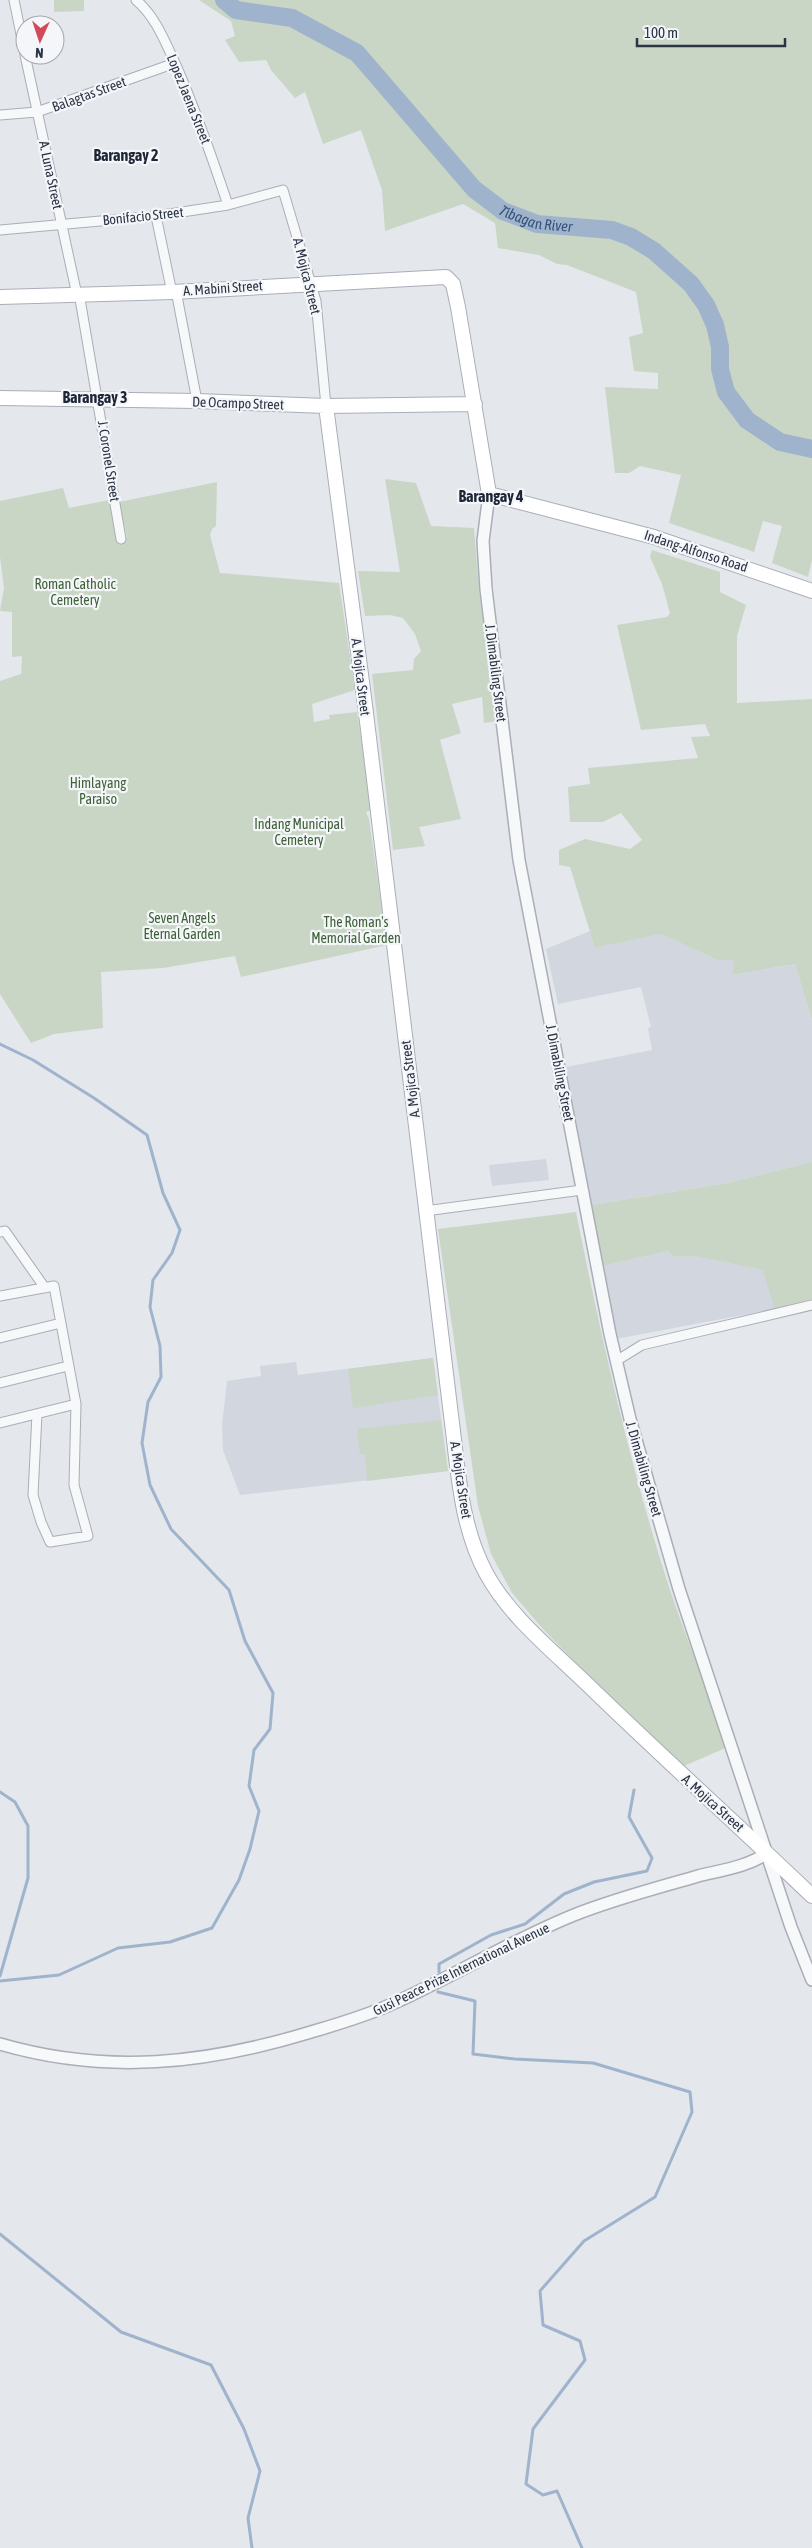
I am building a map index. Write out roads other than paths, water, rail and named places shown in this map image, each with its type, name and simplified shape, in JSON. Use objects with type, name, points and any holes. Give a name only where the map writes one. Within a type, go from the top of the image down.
[{"type":"main road","name":"A. Mabini Street","points":[[0,297],[173,292],[446,277]]},
{"type":"main road","name":"J. Dimabiling Street","points":[[446,277],[452,282],[454,288],[489,494]]},
{"type":"main road","name":"De Ocampo Street","points":[[0,398],[197,401],[326,406],[475,404]]},
{"type":"main road","name":"A. Mojica Street","points":[[326,406],[365,705],[425,1211],[462,1502],[474,1542],[486,1573],[509,1605],[652,1748],[812,1896]]},
{"type":"main road","name":"Indang-Alfonso Road","points":[[489,494],[578,516],[702,552],[812,591]]},
{"type":"street","name":"A. Luna Street","points":[[14,0],[17,15]]},
{"type":"street","name":"Lopez Jaena Street","points":[[136,0],[154,21],[175,63],[198,117],[228,205]]},
{"type":"street","name":"Balagtas Street","points":[[0,115],[37,112],[175,63]]},
{"type":"street","name":"A. Luna Street","points":[[27,65],[77,295]]},
{"type":"street","name":"Bonifacio Street","points":[[0,230],[156,216],[228,205],[283,190]]},
{"type":"street","name":"A. Mojica Street","points":[[283,190],[311,283],[318,320],[326,406]]},
{"type":"street","points":[[156,216],[170,288],[177,296],[197,401]]},
{"type":"street","name":"J. Coronel Street","points":[[77,295],[80,299],[99,399],[122,539]]},
{"type":"street","name":"J. Dimabiling Street","points":[[489,494],[483,532],[484,565],[519,860],[616,1362],[679,1588],[791,1927],[812,1980]]},
{"type":"street","points":[[425,1211],[582,1190]]},
{"type":"street","points":[[0,1232],[5,1231],[45,1288]]},
{"type":"street","points":[[0,1296],[54,1286],[76,1404],[74,1485],[88,1536],[50,1542],[41,1522],[33,1495],[37,1414]]},
{"type":"street","points":[[616,1362],[642,1345],[812,1305]]},
{"type":"street","points":[[0,1338],[61,1323]]},
{"type":"street","points":[[0,1383],[68,1366]]},
{"type":"street","points":[[0,1423],[76,1404]]},
{"type":"street","name":"Gusi Peace Prize International Avenue","points":[[0,2044],[58,2058],[125,2063],[189,2059],[262,2046],[339,2024],[390,2005],[573,1915],[622,1898],[748,1864],[767,1853]]},
{"type":"waterway","name":"Tibagan River","points":[[224,0],[236,10],[292,18],[357,53],[474,189],[503,211],[537,224],[612,230],[631,237],[654,251],[691,284],[706,305],[715,325],[720,347],[720,369],[726,392],[747,420],[780,442],[812,449]]},
{"type":"waterway","points":[[0,1044],[33,1060],[94,1098],[147,1135],[163,1193],[180,1230],[172,1253],[153,1280],[150,1307],[160,1346],[161,1377],[148,1402],[142,1443],[150,1485],[171,1529],[229,1590],[245,1641],[273,1693],[270,1729],[254,1750],[249,1786],[259,1811],[250,1849],[239,1880],[212,1928],[170,1942],[118,1948],[59,1975],[0,1981]]},
{"type":"waterway","points":[[439,1972],[439,1964],[491,1935],[525,1924],[564,1894],[594,1882],[647,1871],[652,1858],[629,1817],[634,1790]]},
{"type":"waterway","points":[[0,1792],[15,1802],[28,1826],[28,1878],[0,1976]]},
{"type":"waterway","points":[[438,1992],[475,2001],[473,2054],[515,2059],[593,2063],[690,2092],[692,2112],[655,2197],[584,2241],[540,2291],[543,2325],[580,2341],[585,2360],[533,2429],[526,2484],[543,2495],[557,2491],[582,2548]]},
{"type":"waterway","points":[[0,2234],[121,2332],[211,2365],[244,2429],[260,2471],[248,2518],[252,2548]]},
{"type":"district","name":"Barangay 2","points":[[126,155]]},
{"type":"district","name":"Barangay 3","points":[[95,397]]},
{"type":"district","name":"Barangay 4","points":[[491,496]]},
{"type":"park label","name":"Roman Catholic Cemetery","points":[[75,592]]},
{"type":"park label","name":"Himlayang Paraiso","points":[[98,792]]},
{"type":"park label","name":"Indang Municipal Cemetery","points":[[299,832]]},
{"type":"park label","name":"Seven Angels Eternal Garden","points":[[182,926]]},
{"type":"park label","name":"The Roman's Memorial Garden","points":[[356,930]]}]
